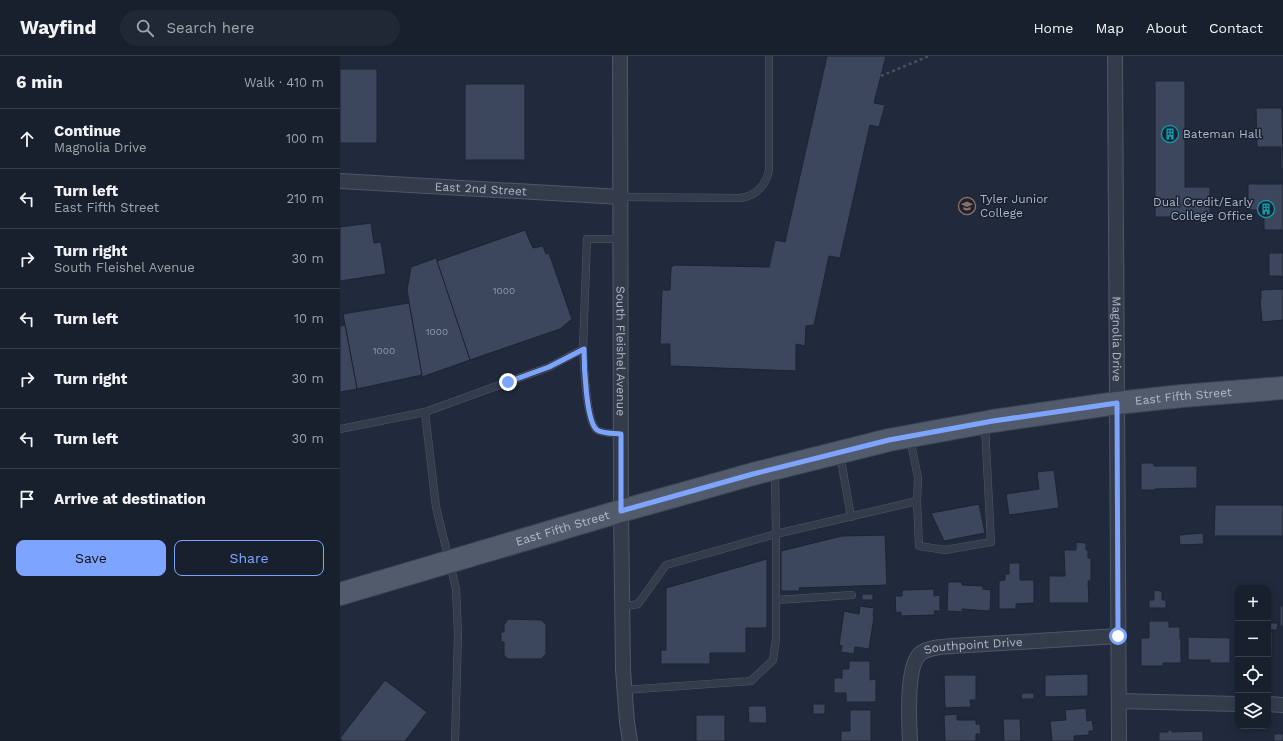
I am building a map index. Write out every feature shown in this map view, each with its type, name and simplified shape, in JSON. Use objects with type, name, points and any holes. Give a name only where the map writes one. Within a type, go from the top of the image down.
[{"type":"main road","name":"East Fifth Street","points":[[341,590],[382,581],[621,511],[889,440],[985,422],[1117,403],[1283,388]]},
{"type":"street","name":"South Fleishel Avenue","points":[[620,56],[622,607],[624,690],[630,741]]},
{"type":"street","name":"Magnolia Drive","points":[[1115,56],[1119,741]]},
{"type":"street","name":"East 2nd Street","points":[[340,181],[621,198]]},
{"type":"street","name":"Southpoint Drive","points":[[910,741],[909,689],[913,667],[920,653],[932,648],[952,646],[1118,636]]},
{"type":"street","points":[[1119,701],[1235,704]]},
{"type":"street","points":[[1271,704],[1283,705]]},
{"type":"lane","points":[[621,198],[740,198],[756,193],[767,180],[769,171],[769,56]]},
{"type":"lane","points":[[621,239],[587,239],[584,349],[585,382],[590,418],[593,425],[599,431],[621,434]]},
{"type":"lane","points":[[340,429],[425,412],[549,367],[584,349]]},
{"type":"lane","points":[[425,412],[436,507],[448,562],[456,589],[458,634],[455,741]]},
{"type":"lane","points":[[910,436],[918,478],[917,501],[919,546],[945,550],[991,542],[985,422]]},
{"type":"lane","points":[[840,452],[851,517]]},
{"type":"lane","points":[[624,690],[751,681],[773,660],[776,638],[775,469]]},
{"type":"lane","points":[[622,607],[638,604],[666,566],[776,534],[917,501]]},
{"type":"lane","points":[[776,600],[852,595]]},
{"type":"path","points":[[881,76],[929,56]]},
{"type":"building","points":[[827,56],[886,56],[874,103],[885,105],[879,127],[870,125],[840,258],[829,256],[814,325],[806,326],[805,346],[796,344],[796,371],[670,366],[670,344],[660,344],[662,290],[670,290],[671,268],[674,265],[769,267],[775,240],[785,242]]},
{"type":"building","points":[[340,69],[377,69],[377,143],[340,143]]},
{"type":"building","name":"Bateman Hall","points":[[1155,81],[1185,81],[1185,187],[1210,187],[1210,217],[1155,217]]},
{"type":"building","points":[[465,84],[525,84],[525,160],[465,160]]},
{"type":"building","points":[[1256,108],[1282,108],[1283,169],[1281,169],[1281,147],[1257,147]]},
{"type":"building","name":"Dual Credit/Early College Office","points":[[1248,184],[1283,184],[1283,230],[1264,230],[1264,210],[1248,210]]},
{"type":"building","points":[[371,223],[374,243],[381,242],[386,274],[340,281],[340,227]]},
{"type":"building","points":[[525,230],[533,248],[543,246],[546,254],[549,253],[572,319],[560,329],[470,360],[437,261]]},
{"type":"building","points":[[1269,253],[1283,253],[1283,277],[1269,276]]},
{"type":"building","points":[[436,258],[470,360],[422,377],[407,290],[411,267]]},
{"type":"building","points":[[1283,289],[1283,320],[1262,322],[1260,299],[1261,290]]},
{"type":"building","points":[[409,303],[422,375],[357,389],[343,314]]},
{"type":"building","points":[[345,325],[357,389],[340,392],[340,326]]},
{"type":"building","points":[[1141,463],[1154,463],[1154,466],[1197,466],[1197,488],[1141,490]]},
{"type":"building","points":[[1054,470],[1059,508],[1009,515],[1006,494],[1039,489],[1037,472]]},
{"type":"building","points":[[979,504],[985,533],[944,541],[931,513]]},
{"type":"building","points":[[1215,505],[1283,505],[1283,536],[1214,536]]},
{"type":"building","points":[[1203,533],[1204,544],[1180,545],[1179,535]]},
{"type":"building","points":[[885,535],[887,585],[799,588],[800,591],[781,591],[781,551],[842,536]]},
{"type":"building","points":[[1076,542],[1086,543],[1088,558],[1091,558],[1091,581],[1088,581],[1089,603],[1049,603],[1049,576],[1065,576],[1064,550],[1076,550]]},
{"type":"building","points":[[767,559],[767,628],[746,628],[746,653],[710,653],[710,664],[661,664],[661,650],[666,650],[666,588]]},
{"type":"building","points":[[1009,563],[1020,563],[1020,580],[1034,580],[1034,603],[1016,604],[1016,609],[999,609],[999,581],[1005,580],[1005,574],[1009,574]]},
{"type":"building","points":[[948,582],[962,582],[962,585],[983,586],[983,589],[991,590],[990,611],[962,609],[962,612],[947,611]]},
{"type":"building","points":[[934,589],[934,596],[940,595],[940,611],[934,611],[935,615],[901,616],[901,612],[896,613],[895,596],[902,596],[902,590]]},
{"type":"building","points":[[1154,590],[1162,591],[1162,600],[1166,600],[1166,608],[1149,608],[1149,600],[1154,600]]},
{"type":"building","points":[[862,594],[873,594],[873,600],[862,600]]},
{"type":"building","points":[[860,606],[874,608],[869,649],[855,647],[854,654],[841,652],[842,646],[839,645],[844,611],[859,614]]},
{"type":"building","points":[[1280,606],[1283,606],[1283,626],[1280,626]]},
{"type":"building","points":[[508,619],[542,620],[546,625],[546,654],[541,659],[508,659],[504,655],[504,642],[501,642],[501,632],[504,632],[504,625]]},
{"type":"building","points":[[1149,621],[1169,621],[1169,627],[1180,627],[1181,663],[1163,663],[1163,666],[1141,666],[1141,638],[1149,638]]},
{"type":"building","points":[[1271,623],[1278,623],[1277,630],[1271,630]]},
{"type":"building","points":[[1271,631],[1272,631],[1271,656]]},
{"type":"building","points":[[1188,637],[1230,638],[1230,663],[1210,663],[1210,660],[1188,660]]},
{"type":"building","points":[[849,661],[870,661],[870,680],[876,679],[876,702],[846,702],[846,693],[834,693],[834,678],[842,678],[842,669],[849,669]]},
{"type":"building","points":[[1088,674],[1088,696],[1045,697],[1045,675]]},
{"type":"building","points":[[944,675],[976,675],[976,700],[970,700],[971,707],[945,708]]},
{"type":"building","points":[[385,680],[427,712],[405,741],[343,741],[340,738]]},
{"type":"building","points":[[1022,693],[1034,693],[1034,699],[1021,699]]},
{"type":"building","points":[[813,704],[825,704],[825,714],[813,714]]},
{"type":"building","points":[[748,706],[766,706],[767,723],[749,723]]},
{"type":"building","points":[[1086,708],[1087,721],[1092,720],[1094,731],[1089,731],[1089,735],[1074,736],[1074,741],[1052,741],[1050,721],[1066,720],[1065,710]]},
{"type":"building","points":[[850,710],[871,710],[871,741],[841,741],[841,731],[850,731]]},
{"type":"building","points":[[957,714],[957,720],[976,720],[976,724],[980,724],[981,734],[976,734],[976,741],[945,741],[944,715]]},
{"type":"building","points":[[696,715],[725,715],[725,741],[696,741]]},
{"type":"building","points":[[1003,719],[1020,719],[1021,741],[1004,741]]},
{"type":"building","points":[[1168,730],[1172,730],[1172,732],[1203,731],[1203,741],[1159,741],[1159,732],[1168,732]]},
{"type":"building","points":[[1274,734],[1283,734],[1283,741],[1274,741]]},
{"type":"place","name":"Bateman Hall","points":[[1170,134]]},
{"type":"place","name":"Tyler Junior College","points":[[967,206]]},
{"type":"place","name":"Dual Credit/Early College Office","points":[[1266,209]]},
{"type":"route","points":[[508,382],[549,367],[584,349],[585,382],[590,418],[593,425],[599,431],[621,434],[621,511],[753,474],[889,440],[993,421],[1117,403],[1118,636]]}]
